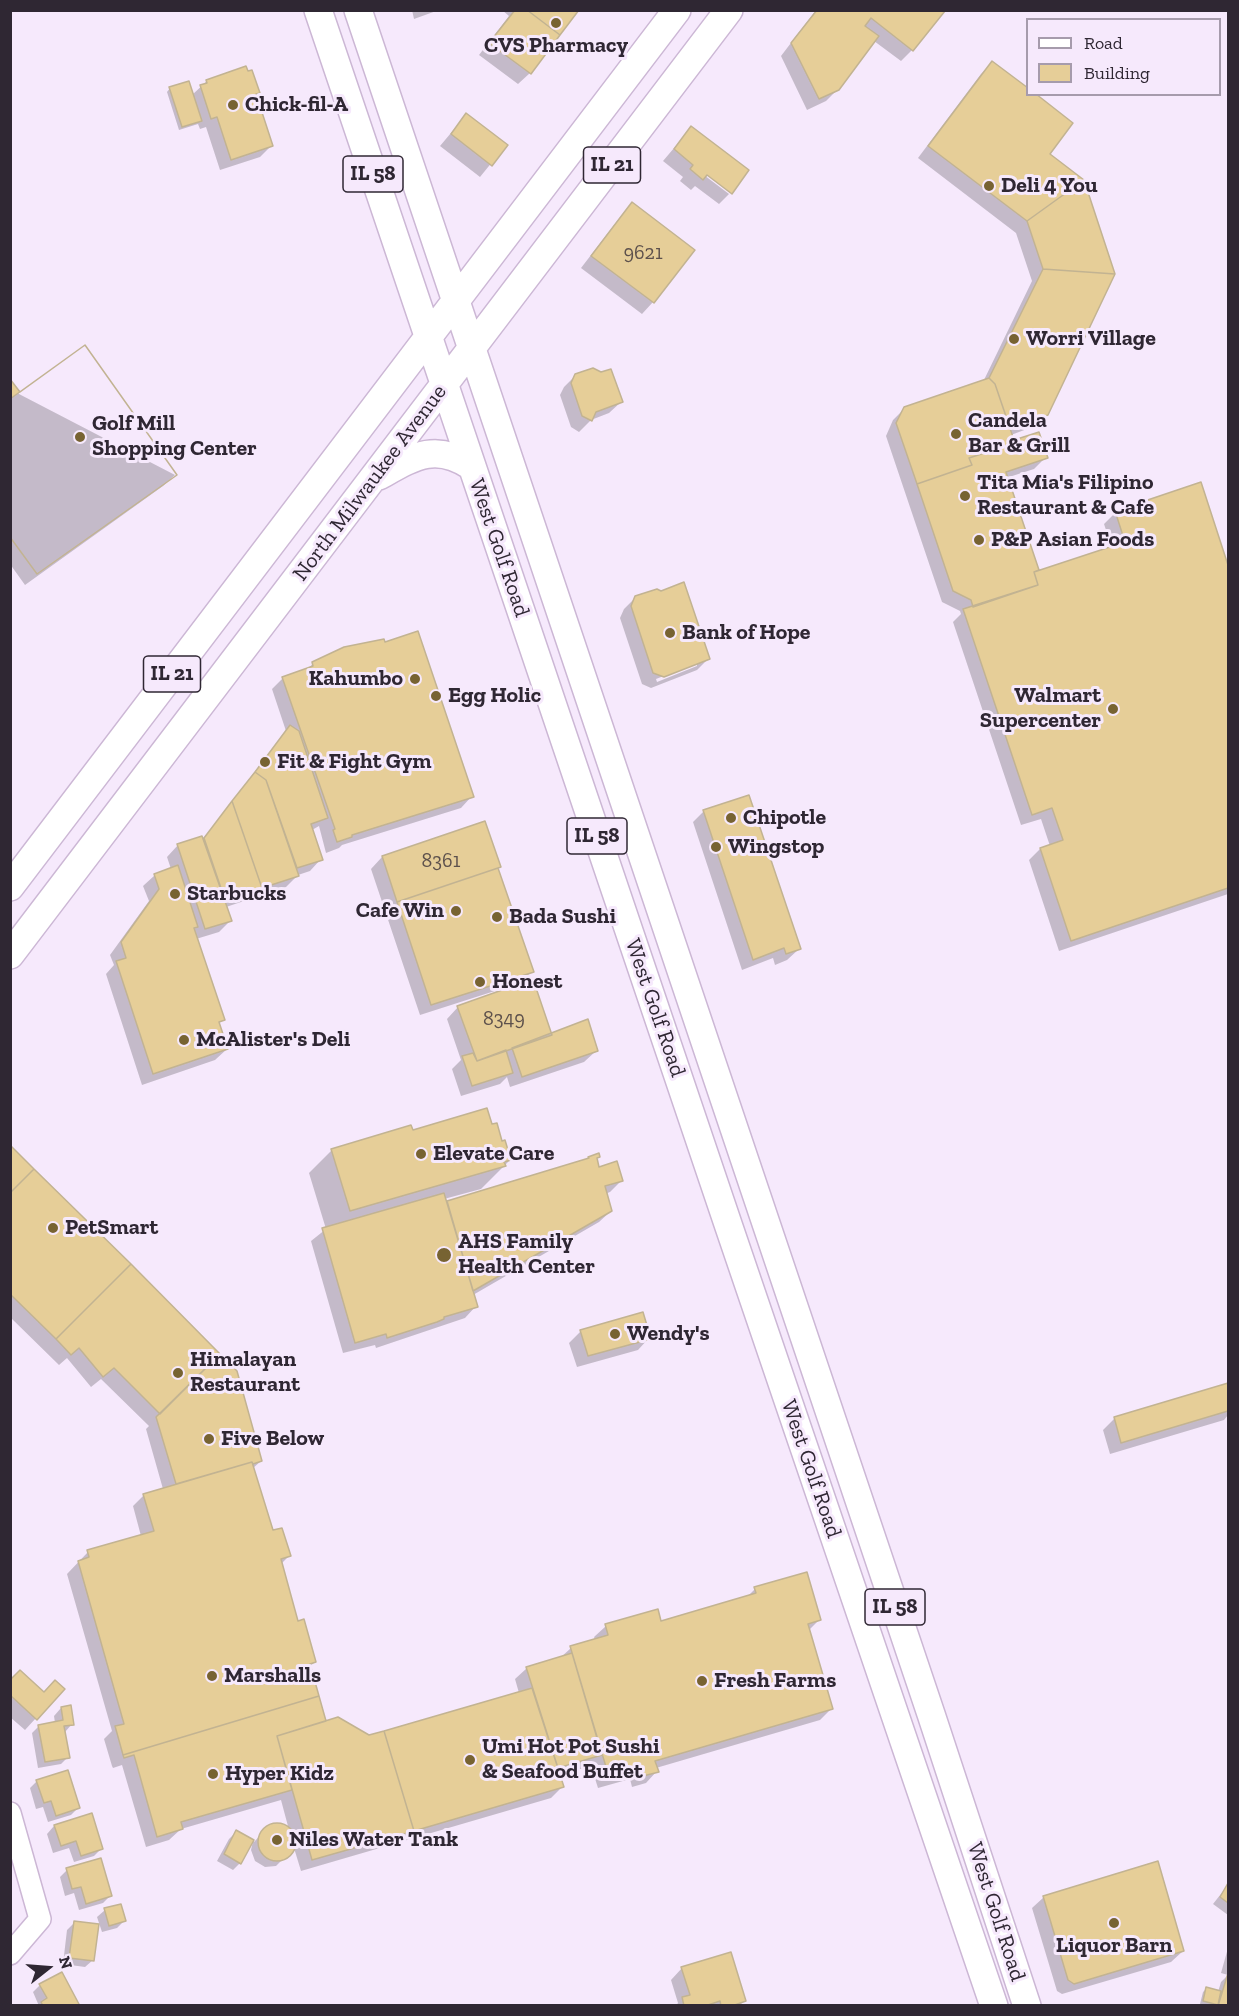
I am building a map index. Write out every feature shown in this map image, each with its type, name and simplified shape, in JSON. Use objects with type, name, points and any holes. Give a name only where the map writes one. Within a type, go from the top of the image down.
[{"type":"main road","name":"West Golf Road","points":[[318,10],[994,2006]]},
{"type":"main road","name":"West Golf Road","points":[[358,10],[916,1669],[1027,2006]]},
{"type":"main road","name":"North Milwaukee Avenue","points":[[10,888],[677,10]]},
{"type":"main road","name":"North Milwaukee Avenue","points":[[10,955],[729,10]]},
{"type":"main road","points":[[373,480],[429,452],[453,455],[471,466]]},
{"type":"street","points":[[10,1813],[40,1919],[10,1954]]},
{"type":"building","points":[[515,10],[527,10],[560,35],[531,74],[489,43]]},
{"type":"building","name":"CVS Pharmacy","points":[[527,10],[579,10],[560,35]]},
{"type":"building","points":[[817,10],[945,11],[913,51],[871,18],[865,26],[879,36],[839,90],[819,99],[791,43]]},
{"type":"building","points":[[992,61],[1026,86],[1026,96],[1039,96],[1073,123],[1050,154],[1084,180],[1027,221],[928,146]]},
{"type":"building","name":"Chick-fil-A","points":[[246,66],[248,71],[252,70],[260,93],[256,94],[273,146],[231,160],[217,117],[211,119],[200,85],[207,83],[206,80]]},
{"type":"building","points":[[189,81],[202,121],[182,127],[169,87]]},
{"type":"building","points":[[466,113],[508,145],[492,166],[451,134]]},
{"type":"building","points":[[691,126],[749,170],[732,194],[707,175],[703,180],[690,169],[693,165],[674,149]]},
{"type":"building","points":[[1084,180],[1115,274],[1043,269],[1027,221]]},
{"type":"building","points":[[632,202],[695,250],[654,303],[591,256]]},
{"type":"building","points":[[1043,269],[1115,274],[1048,415],[1010,428],[995,384],[989,378]]},
{"type":"building","name":"Golf Mill Shopping Center","points":[[85,345],[177,475],[37,574],[10,537],[10,379],[20,392]]},
{"type":"building","name":"Golf Mill Shopping Center","points":[[85,345],[177,475],[37,574],[10,537],[10,399]]},
{"type":"building","points":[[593,368],[601,372],[611,369],[623,402],[596,412],[592,421],[582,416],[571,383],[575,374]]},
{"type":"building","name":"Candela Bar & Grill","points":[[989,378],[995,384],[1015,443],[969,458],[972,465],[917,484],[896,423],[904,407]]},
{"type":"building","points":[[1039,432],[1048,458],[1006,472],[1039,570],[1034,572],[1038,585],[973,607],[971,600],[953,591],[917,484],[972,465],[969,458],[1015,443],[1014,440]]},
{"type":"building","name":"Walmart Supercenter","points":[[1201,482],[1228,565],[1228,888],[1071,941],[1040,848],[1063,840],[1052,808],[1032,815],[963,609],[1038,585],[1034,572],[1125,542],[1115,511]]},
{"type":"building","name":"Bank of Hope","points":[[684,582],[710,659],[664,677],[653,673],[631,606],[635,596],[657,589],[661,591]]},
{"type":"building","points":[[418,631],[474,797],[352,835],[352,837],[337,842],[333,830],[335,829],[282,677],[313,666],[312,662],[344,647],[384,639],[385,642]]},
{"type":"building","points":[[290,725],[299,731],[328,818],[311,824],[323,860],[297,868],[266,780],[255,772]]},
{"type":"building","points":[[255,772],[266,780],[299,876],[262,888],[232,801]]},
{"type":"building","points":[[749,795],[801,949],[786,954],[784,948],[753,960],[703,810]]},
{"type":"building","points":[[232,801],[262,888],[225,900],[204,838]]},
{"type":"building","points":[[485,821],[501,867],[397,902],[382,856]]},
{"type":"building","points":[[202,836],[232,921],[205,929],[177,844]]},
{"type":"building","points":[[178,865],[198,927],[194,928],[225,1020],[219,1022],[228,1049],[153,1074],[116,961],[126,958],[121,942],[159,889],[154,874]]},
{"type":"building","points":[[498,868],[534,972],[431,1005],[397,902]]},
{"type":"building","points":[[533,979],[552,1035],[477,1061],[457,1006]]},
{"type":"building","points":[[588,1019],[598,1051],[522,1077],[512,1048]]},
{"type":"building","points":[[506,1050],[513,1073],[472,1086],[462,1056],[473,1053],[477,1061]]},
{"type":"building","name":"Elevate Care","points":[[487,1108],[492,1124],[497,1123],[502,1141],[505,1140],[511,1160],[504,1162],[506,1166],[350,1211],[331,1149],[411,1125],[413,1130]]},
{"type":"building","points":[[10,1145],[34,1169],[10,1193]]},
{"type":"building","points":[[599,1153],[600,1157],[597,1158],[599,1167],[617,1161],[623,1181],[605,1186],[612,1211],[473,1291],[447,1201]]},
{"type":"building","name":"PetSmart","points":[[34,1169],[131,1264],[56,1339],[10,1294],[10,1193]]},
{"type":"building","points":[[444,1193],[478,1307],[387,1338],[386,1334],[355,1343],[322,1228]]},
{"type":"building","points":[[131,1264],[220,1354],[160,1414],[114,1368],[103,1377],[79,1348],[71,1355],[56,1339]]},
{"type":"building","name":"Wendy's","points":[[643,1312],[651,1339],[588,1356],[580,1330]]},
{"type":"building","name":"Five Below","points":[[220,1354],[237,1371],[262,1461],[176,1484],[156,1417]]},
{"type":"building","points":[[1228,1383],[1228,1411],[1121,1443],[1114,1417]]},
{"type":"building","points":[[252,1462],[273,1530],[282,1528],[291,1556],[281,1559],[298,1621],[304,1619],[316,1662],[310,1664],[319,1696],[123,1755],[115,1726],[124,1724],[78,1561],[89,1557],[87,1550],[154,1531],[143,1494]]},
{"type":"building","name":"Fresh Farms","points":[[807,1572],[821,1620],[808,1624],[833,1709],[655,1761],[659,1772],[643,1776],[641,1768],[609,1777],[570,1646],[608,1635],[605,1624],[658,1609],[661,1621],[756,1593],[754,1587]]},
{"type":"building","points":[[572,1653],[602,1755],[558,1768],[526,1667]]},
{"type":"building","points":[[20,1670],[44,1692],[55,1680],[65,1689],[37,1720],[10,1695],[10,1680]]},
{"type":"building","points":[[532,1688],[564,1787],[414,1831],[384,1731]]},
{"type":"building","name":"Hyper Kidz","points":[[319,1696],[326,1721],[277,1736],[292,1790],[181,1822],[183,1829],[157,1837],[134,1755],[124,1758],[123,1755]]},
{"type":"building","points":[[71,1705],[74,1725],[64,1726],[70,1758],[45,1762],[38,1725],[63,1720],[61,1707]]},
{"type":"building","points":[[338,1717],[369,1735],[384,1731],[414,1831],[312,1860],[277,1736]]},
{"type":"building","points":[[68,1770],[80,1808],[56,1816],[51,1801],[44,1803],[36,1780]]},
{"type":"building","points":[[92,1813],[103,1849],[81,1856],[76,1841],[61,1846],[54,1825]]},
{"type":"building","name":"Niles Water Tank","points":[[277,1823],[290,1829],[296,1842],[290,1855],[277,1861],[264,1855],[258,1842],[264,1829]]},
{"type":"building","points":[[236,1830],[254,1840],[241,1864],[224,1854]]},
{"type":"building","points":[[101,1858],[112,1896],[86,1904],[81,1887],[72,1889],[66,1868]]},
{"type":"building","name":"Liquor Barn","points":[[1158,1861],[1184,1951],[1074,1984],[1068,1980],[1043,1896]]},
{"type":"building","points":[[1228,1883],[1228,1903],[1220,1897]]},
{"type":"building","points":[[121,1904],[126,1921],[109,1926],[104,1908]]},
{"type":"building","points":[[74,1921],[99,1924],[94,1961],[69,1958]]},
{"type":"building","points":[[731,1952],[746,2001],[732,2006],[721,2006],[720,2001],[705,2006],[684,2006],[682,1997],[690,1995],[681,1967]]},
{"type":"building","points":[[62,1972],[80,2006],[43,2006],[41,2002],[47,1998],[39,1984]]},
{"type":"building","points":[[1228,1973],[1228,2006],[1218,2006]]},
{"type":"building","points":[[1206,1987],[1221,1991],[1218,2005],[1203,2001]]},
{"type":"place","name":"CVS Pharmacy","points":[[556,23]]},
{"type":"place","name":"Chick-fil-A","points":[[233,105]]},
{"type":"place","name":"Deli 4 You","points":[[989,186]]},
{"type":"place","name":"Worri Village","points":[[1014,339]]},
{"type":"place","name":"Candela Bar & Grill","points":[[956,434]]},
{"type":"place","name":"Golf Mill Shopping Center","points":[[80,437]]},
{"type":"place","name":"Tita Mia's Filipino Restaurant & Cafe","points":[[965,496]]},
{"type":"place","name":"P&P Asian Foods","points":[[979,540]]},
{"type":"place","name":"Bank of Hope","points":[[670,633]]},
{"type":"place","name":"Kahumbo","points":[[415,679]]},
{"type":"place","name":"Egg Holic","points":[[436,696]]},
{"type":"place","name":"Walmart Supercenter","points":[[1113,709]]},
{"type":"place","name":"Fit & Fight Gym","points":[[265,762]]},
{"type":"place","name":"Chipotle","points":[[731,818]]},
{"type":"place","name":"Wingstop","points":[[716,847]]},
{"type":"place","name":"Starbucks","points":[[175,894]]},
{"type":"place","name":"Cafe Win","points":[[456,911]]},
{"type":"place","name":"Bada Sushi","points":[[497,917]]},
{"type":"place","name":"Honest","points":[[480,982]]},
{"type":"place","name":"McAlister's Deli","points":[[184,1040]]},
{"type":"place","name":"Elevate Care","points":[[421,1154]]},
{"type":"place","name":"PetSmart","points":[[53,1228]]},
{"type":"place","name":"AHS Family Health Center","points":[[444,1255]]},
{"type":"place","name":"Wendy's","points":[[615,1334]]},
{"type":"place","name":"Himalayan Restaurant","points":[[178,1373]]},
{"type":"place","name":"Five Below","points":[[209,1439]]},
{"type":"place","name":"Marshalls","points":[[212,1676]]},
{"type":"place","name":"Fresh Farms","points":[[702,1681]]},
{"type":"place","name":"Umi Hot Pot Sushi & Seafood Buffet","points":[[470,1760]]},
{"type":"place","name":"Hyper Kidz","points":[[213,1774]]},
{"type":"place","name":"Niles Water Tank","points":[[277,1840]]},
{"type":"place","name":"Liquor Barn","points":[[1114,1923]]}]
